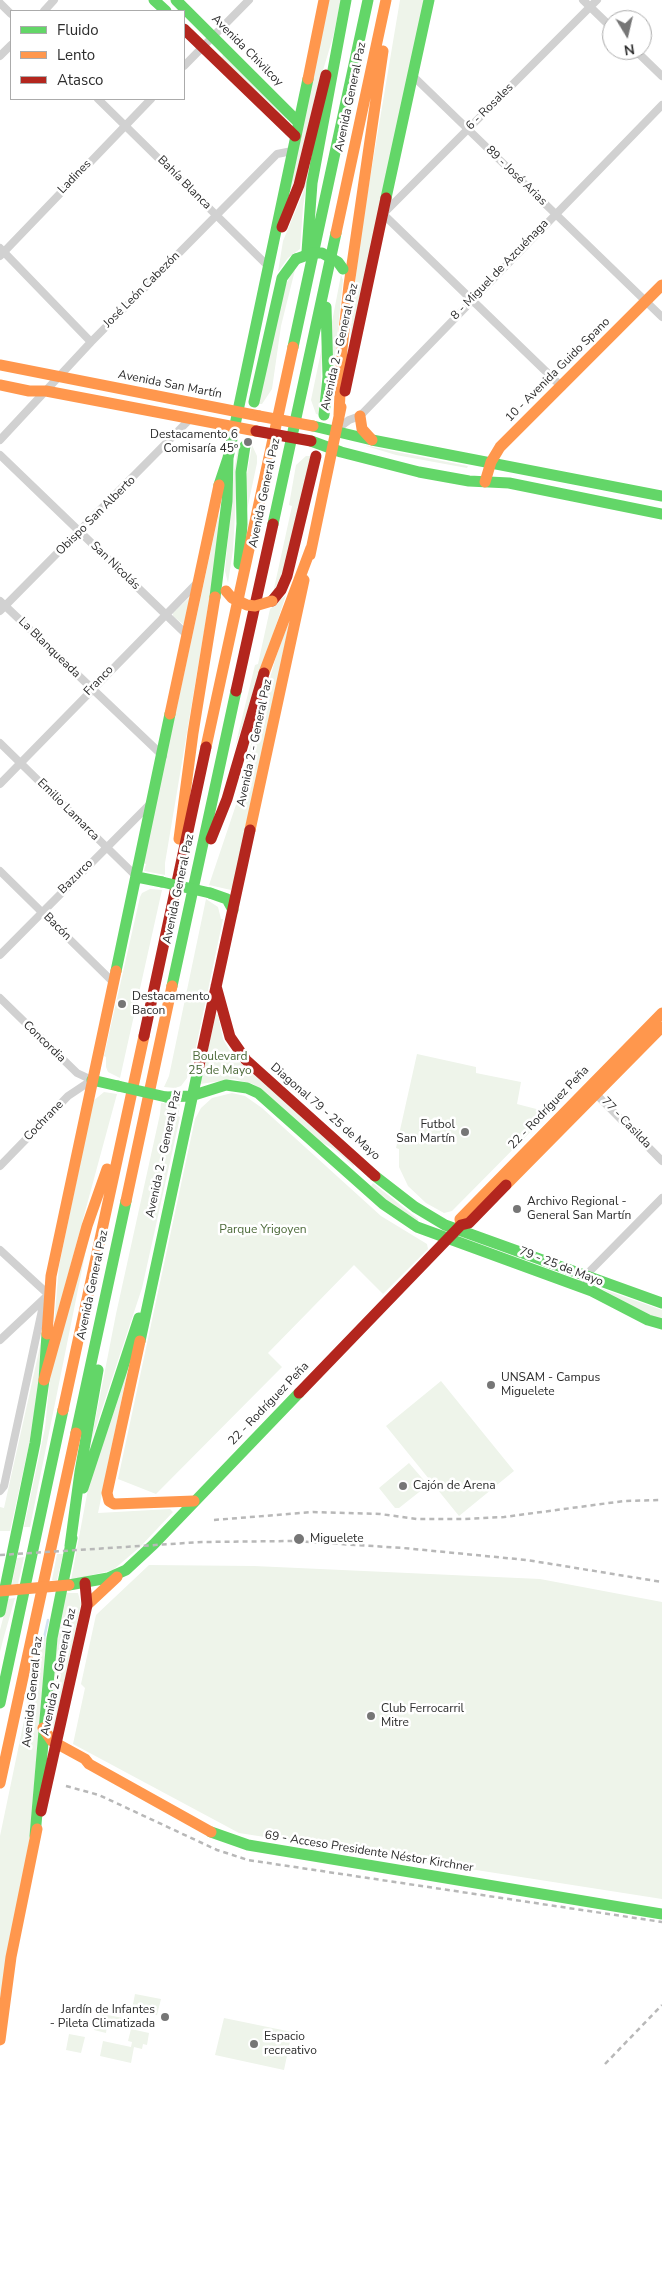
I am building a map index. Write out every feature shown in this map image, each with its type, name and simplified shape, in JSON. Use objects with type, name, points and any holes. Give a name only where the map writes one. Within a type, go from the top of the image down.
[{"type":"main road","points":[[154,0],[165,10]]},
{"type":"main road","name":"Avenida Chivilcoy","points":[[176,0],[298,122]]},
{"type":"main road","points":[[0,1612],[31,1468],[44,1380],[49,1295],[92,1080],[163,756],[220,480],[228,458],[235,427],[324,0]]},
{"type":"main road","points":[[306,289],[308,221],[312,184],[346,0]]},
{"type":"main road","name":"Avenida General Paz","points":[[0,1703],[368,0]]},
{"type":"main road","name":"Avenida General Paz","points":[[0,1783],[386,0]]},
{"type":"main road","name":"Avenida 2 - General Paz","points":[[194,1501],[114,1504],[109,1500],[107,1493],[141,1338],[148,1293],[430,0]]},
{"type":"main road","points":[[339,415],[342,349],[349,285],[382,65],[382,17]]},
{"type":"main road","points":[[275,240],[290,211],[299,185],[320,95],[342,24]]},
{"type":"main road","points":[[185,30],[295,136]]},
{"type":"main road","points":[[324,415],[328,377],[326,303],[336,231]]},
{"type":"main road","points":[[254,402],[282,278],[296,259],[304,254],[322,253],[338,262],[343,268],[349,285]]},
{"type":"main road","name":"10 - Avenida Guido Spano","points":[[485,482],[491,462],[500,447],[662,285]]},
{"type":"main road","name":"Avenida San Martín","points":[[0,365],[662,496]]},
{"type":"main road","points":[[0,385],[29,391],[46,391],[311,441],[332,447],[340,452],[385,464],[485,482],[516,484],[662,514]]},
{"type":"main road","points":[[360,416],[362,429],[372,440]]},
{"type":"main road","points":[[235,617],[242,524],[241,472],[244,446]]},
{"type":"main road","points":[[220,570],[226,591],[239,603],[255,606],[272,601],[281,590],[287,576],[316,456]]},
{"type":"main road","points":[[176,890],[181,818],[220,570],[228,481],[228,458]]},
{"type":"main road","points":[[196,875],[227,799],[267,663],[311,548]]},
{"type":"main road","points":[[137,877],[210,892],[227,899],[233,910]]},
{"type":"main road","name":"Diagonal 79 - 25 de Mayo","points":[[216,982],[230,1038],[254,1069],[388,1186],[423,1212],[459,1228]]},
{"type":"main road","name":"22 - Rodríguez Peña","points":[[0,1591],[85,1583],[108,1578],[126,1570],[154,1544],[459,1228],[469,1223],[593,1090],[662,1012]]},
{"type":"main road","name":"22 - Rodríguez Peña","points":[[593,1090],[662,1027]]},
{"type":"main road","points":[[92,1080],[166,1096],[191,1096],[220,1086],[238,1085],[247,1088],[258,1093],[390,1210],[417,1228],[449,1240]]},
{"type":"main road","points":[[44,1380],[87,1226],[130,1099]]},
{"type":"main road","name":"79 - 25 de Mayo","points":[[459,1228],[583,1282],[648,1320],[662,1324]]},
{"type":"main road","name":"79 - 25 de Mayo","points":[[449,1240],[583,1282],[662,1303]]},
{"type":"main road","points":[[70,1546],[80,1472],[94,1395],[106,1289]]},
{"type":"main road","name":"Avenida General Paz","points":[[35,1836],[52,1638],[70,1546],[94,1453],[148,1293]]},
{"type":"main road","name":"Avenida 2 - General Paz","points":[[88,1605],[126,1570]]},
{"type":"main road","name":"Avenida 2 - General Paz","points":[[0,2040],[11,1958],[35,1836],[88,1605],[85,1583]]},
{"type":"main road","points":[[43,1728],[48,1738],[57,1744]]},
{"type":"main road","name":"69 - Acceso Presidente Néstor Kirchner","points":[[57,1744],[85,1759],[89,1764]]},
{"type":"main road","name":"69 - Acceso Presidente Néstor Kirchner","points":[[53,1763],[59,1758],[66,1756],[89,1764],[209,1831],[248,1845],[662,1914]]},
{"type":"street","points":[[45,10],[54,0]]},
{"type":"street","points":[[185,65],[249,0]]},
{"type":"street","points":[[583,0],[602,18]]},
{"type":"street","name":"6 - Rosales","points":[[383,214],[597,0]]},
{"type":"street","points":[[0,3],[10,13]]},
{"type":"street","points":[[0,56],[10,46]]},
{"type":"street","points":[[645,60],[662,76]]},
{"type":"street","name":"89 - José Arias","points":[[414,77],[662,317]]},
{"type":"street","name":"Bahía Blanca","points":[[99,100],[269,267]]},
{"type":"street","name":"Ladines","points":[[1,252],[151,100]]},
{"type":"street","name":"8 - Miguel de Azcuénaga","points":[[335,431],[349,420],[360,416],[555,213],[662,105]]},
{"type":"street","name":"José León Cabezón","points":[[0,440],[91,342],[277,154],[292,151]]},
{"type":"street","points":[[383,214],[562,387]]},
{"type":"street","points":[[1,252],[91,342]]},
{"type":"street","name":"Obispo San Alberto","points":[[2,606],[80,532],[190,419]]},
{"type":"street","name":"San Nicolás","points":[[0,454],[188,635]]},
{"type":"street","name":"Franco","points":[[0,784],[91,688],[199,580]]},
{"type":"street","name":"La Blanqueada","points":[[2,606],[163,756]]},
{"type":"street","name":"Emilio Lamarca","points":[[0,743],[137,877]]},
{"type":"street","name":"Bazurco","points":[[0,955],[153,801]]},
{"type":"street","name":"Bacón","points":[[0,871],[114,983]]},
{"type":"street","name":"Concordia","points":[[0,998],[77,1073],[92,1080]]},
{"type":"street","name":"Cochrane","points":[[0,1166],[68,1096],[92,1080]]},
{"type":"street","name":"77 - Casilda","points":[[593,1090],[662,1161]]},
{"type":"street","points":[[583,1282],[662,1198]]},
{"type":"street","points":[[0,1250],[49,1295]]},
{"type":"street","points":[[0,1340],[49,1295]]},
{"type":"street","points":[[0,1491],[4,1486],[42,1310],[49,1295]]},
{"type":"green space","points":[[329,0],[341,0],[333,37],[315,97],[298,172],[289,193]]},
{"type":"green space","points":[[400,0],[424,0],[349,350],[359,244]]},
{"type":"green space","points":[[223,54],[289,118],[285,118],[222,58]]},
{"type":"green space","points":[[312,149],[303,207],[300,249],[288,258],[278,272],[283,241],[303,193]]},
{"type":"green space","points":[[296,266],[281,326],[272,389],[262,404],[257,404],[286,284]]},
{"type":"green space","points":[[341,275],[343,280],[331,398],[332,322]]},
{"type":"green space","points":[[322,347],[320,415],[316,414],[311,400]]},
{"type":"green space","points":[[239,442],[233,550],[228,583],[225,571],[234,470]]},
{"type":"green space","points":[[252,445],[257,456],[257,463],[247,510],[244,491]]},
{"type":"green space","points":[[363,445],[468,466],[467,468],[396,455]]},
{"type":"green space","points":[[306,456],[311,456],[287,562],[273,593],[292,506],[289,505],[296,465]]},
{"type":"green space","points":[[219,513],[219,542],[165,863],[165,875],[144,871],[146,864],[143,863]]},
{"type":"green space","points":[[286,595],[234,751],[255,665],[258,664],[270,609]]},
{"type":"green space","points":[[190,597],[184,625],[173,616],[173,613]]},
{"type":"green space","points":[[291,616],[233,886],[231,890],[209,885],[244,781],[241,779],[276,657]]},
{"type":"green space","points":[[150,889],[162,890],[120,1078],[108,1072],[106,1057],[104,1056],[140,897],[142,893]]},
{"type":"green space","points":[[206,899],[218,907],[221,919],[223,919],[192,1066],[189,1066],[187,1078],[181,1086],[175,1088],[164,1087],[169,1076]]},
{"type":"green space","name":"Boulevard 25 de Mayo","points":[[216,1014],[218,1015],[223,1039],[233,1056],[353,1163],[354,1167],[334,1149],[317,1140],[253,1084],[234,1079],[200,1084]]},
{"type":"green space","name":"Futbol San Martín","points":[[417,1054],[476,1067],[476,1073],[521,1082],[517,1104],[544,1111],[545,1117],[452,1211],[444,1213],[426,1203],[408,1186],[399,1167],[399,1149],[396,1148]]},
{"type":"green space","points":[[104,1092],[117,1094],[54,1326],[59,1266],[93,1101]]},
{"type":"green space","name":"Parque Yrigoyen","points":[[232,1093],[245,1096],[262,1108],[381,1216],[427,1244],[428,1249],[383,1294],[354,1265],[268,1353],[282,1367],[156,1494],[118,1479],[195,1119],[201,1108],[212,1098]]},
{"type":"green space","points":[[161,1103],[180,1104],[178,1116],[180,1117],[142,1288],[91,1442],[116,1314]]},
{"type":"green space","points":[[373,1183],[418,1219],[418,1221],[392,1205],[371,1186]]},
{"type":"green space","points":[[91,1225],[30,1527],[24,1527],[45,1428],[51,1368]]},
{"type":"green space","points":[[600,1288],[662,1310],[662,1319],[646,1314]]},
{"type":"green space","points":[[43,1333],[37,1394],[29,1445],[10,1531],[0,1531],[0,1507],[4,1508]]},
{"type":"green space","points":[[130,1359],[98,1513],[170,1509],[173,1512],[140,1547],[113,1570],[71,1580],[88,1489]]},
{"type":"green space","points":[[441,1381],[514,1471],[459,1516],[386,1426]]},
{"type":"green space","name":"Cajón de Arena","points":[[409,1463],[428,1485],[399,1508],[395,1508],[379,1488]]},
{"type":"green space","points":[[57,1554],[63,1554],[57,1580],[52,1580]]},
{"type":"green space","points":[[24,1557],[18,1584],[12,1584],[17,1558]]},
{"type":"green space","name":"Club Ferrocarril Mitre","points":[[149,1565],[254,1566],[540,1579],[662,1602],[662,1899],[239,1833],[73,1744],[85,1688],[81,1684],[96,1615]]},
{"type":"green space","points":[[66,1593],[78,1593],[81,1604],[53,1737],[48,1730],[56,1642]]},
{"type":"green space","points":[[15,1598],[0,1652],[0,1630],[8,1599]]},
{"type":"green space","points":[[47,1638],[29,1842],[0,2000],[0,1836],[41,1639]]},
{"type":"green space","points":[[135,1994],[161,1999],[157,2015],[132,2009]]},
{"type":"green space","points":[[98,2013],[128,2019],[126,2029],[107,2026],[106,2033],[94,2030]]},
{"type":"green space","name":"Espacio recreativo","points":[[224,2018],[292,2032],[284,2070],[215,2055]]},
{"type":"green space","points":[[131,2029],[149,2033],[147,2045],[143,2044],[142,2049],[134,2047],[131,2063],[100,2056],[103,2041],[131,2047],[132,2042],[128,2041]]},
{"type":"green space","points":[[69,2034],[85,2037],[81,2053],[66,2050]]},
{"type":"waterway","points":[[44,1638],[48,1620]]},
{"type":"railway","points":[[214,1520],[313,1512],[380,1514],[417,1519],[464,1519],[504,1517],[624,1501],[662,1500]]},
{"type":"railway","points":[[0,1555],[202,1542],[293,1541],[403,1548],[527,1560],[662,1582]]},
{"type":"railway","points":[[66,1786],[99,1795],[217,1850],[248,1860],[662,1922]]},
{"type":"railway","points":[[605,2064],[662,2005]]},
{"type":"traffic: fast","points":[[154,0],[165,10]]},
{"type":"traffic: fast","points":[[176,0],[298,122]]},
{"type":"traffic: fast","points":[[307,252],[312,183],[346,0]]},
{"type":"traffic: fast","points":[[293,347],[368,0]]},
{"type":"traffic: fast","points":[[386,198],[429,0]]},
{"type":"traffic: fast","points":[[219,485],[228,458],[308,79]]},
{"type":"traffic: fast","points":[[273,524],[336,233]]},
{"type":"traffic: fast","points":[[296,259],[313,253],[322,253],[338,262],[343,269]]},
{"type":"traffic: fast","points":[[254,402],[282,278],[296,259]]},
{"type":"traffic: fast","points":[[324,415],[328,377],[326,307]]},
{"type":"traffic: fast","points":[[313,426],[372,440],[662,496]]},
{"type":"traffic: fast","points":[[311,441],[341,452],[419,472],[469,481],[509,483],[662,514]]},
{"type":"traffic: fast","points":[[239,564],[242,524],[241,472],[245,446]]},
{"type":"traffic: fast","points":[[215,597],[227,501],[228,458]]},
{"type":"traffic: fast","points":[[172,986],[236,691]]},
{"type":"traffic: fast","points":[[116,971],[170,714]]},
{"type":"traffic: fast","points":[[137,877],[162,882]]},
{"type":"traffic: fast","points":[[162,882],[210,893]]},
{"type":"traffic: fast","points":[[210,893],[227,899],[233,910]]},
{"type":"traffic: fast","points":[[140,1341],[198,1070]]},
{"type":"traffic: fast","points":[[92,1080],[118,1086]]},
{"type":"traffic: fast","points":[[166,1097],[191,1096],[226,1085],[247,1088],[258,1093],[383,1204],[417,1227],[592,1291],[648,1320],[662,1324]]},
{"type":"traffic: fast","points":[[118,1086],[166,1097]]},
{"type":"traffic: fast","points":[[375,1176],[415,1207],[445,1225],[662,1303]]},
{"type":"traffic: fast","points":[[76,1433],[126,1201]]},
{"type":"traffic: fast","points":[[83,1488],[139,1318]]},
{"type":"traffic: fast","points":[[0,1612],[35,1443],[44,1380],[47,1334]]},
{"type":"traffic: fast","points":[[70,1546],[80,1472],[98,1370]]},
{"type":"traffic: fast","points":[[69,1585],[108,1578],[126,1570],[154,1544],[299,1393]]},
{"type":"traffic: fast","points":[[0,1703],[63,1410]]},
{"type":"traffic: fast","points":[[35,1836],[52,1638],[72,1538]]},
{"type":"traffic: fast","points":[[211,1832],[248,1845],[662,1914]]},
{"type":"traffic: slow","points":[[308,79],[324,0]]},
{"type":"traffic: slow","points":[[336,233],[386,0]]},
{"type":"traffic: slow","points":[[339,415],[342,349],[349,285],[383,51]]},
{"type":"traffic: slow","points":[[485,482],[491,462],[500,447],[662,285]]},
{"type":"traffic: slow","points":[[206,747],[293,347]]},
{"type":"traffic: slow","points":[[0,365],[259,416]]},
{"type":"traffic: slow","points":[[0,385],[29,391],[46,391],[256,431]]},
{"type":"traffic: slow","points":[[310,555],[341,407]]},
{"type":"traffic: slow","points":[[259,416],[313,426]]},
{"type":"traffic: slow","points":[[360,416],[362,429],[372,440]]},
{"type":"traffic: slow","points":[[170,714],[219,485]]},
{"type":"traffic: slow","points":[[264,673],[311,548]]},
{"type":"traffic: slow","points":[[250,830],[304,580]]},
{"type":"traffic: slow","points":[[226,591],[232,598],[247,605],[255,606],[272,601]]},
{"type":"traffic: slow","points":[[179,839],[193,733],[215,597]]},
{"type":"traffic: slow","points":[[47,1334],[51,1276],[116,971]]},
{"type":"traffic: slow","points":[[126,1201],[172,986]]},
{"type":"traffic: slow","points":[[461,1225],[460,1219],[662,1013]]},
{"type":"traffic: slow","points":[[506,1185],[662,1027]]},
{"type":"traffic: slow","points":[[63,1410],[144,1036]]},
{"type":"traffic: slow","points":[[44,1380],[87,1226],[107,1169]]},
{"type":"traffic: slow","points":[[140,1341],[107,1493],[109,1501],[114,1504],[194,1501]]},
{"type":"traffic: slow","points":[[0,1783],[76,1433]]},
{"type":"traffic: slow","points":[[87,1605],[117,1577]]},
{"type":"traffic: slow","points":[[0,1591],[69,1585]]},
{"type":"traffic: slow","points":[[43,1728],[52,1741],[85,1759],[89,1764],[211,1832]]},
{"type":"traffic: slow","points":[[0,2040],[11,1957],[37,1829]]},
{"type":"traffic: jam","points":[[185,30],[295,136]]},
{"type":"traffic: jam","points":[[282,227],[299,185],[326,75]]},
{"type":"traffic: jam","points":[[345,391],[386,198]]},
{"type":"traffic: jam","points":[[256,431],[311,441]]},
{"type":"traffic: jam","points":[[272,601],[281,590],[287,576],[316,456]]},
{"type":"traffic: jam","points":[[236,691],[273,524]]},
{"type":"traffic: jam","points":[[211,839],[227,799],[264,673]]},
{"type":"traffic: jam","points":[[144,1036],[206,747]]},
{"type":"traffic: jam","points":[[198,1070],[250,830]]},
{"type":"traffic: jam","points":[[216,986],[230,1037],[246,1060],[375,1176]]},
{"type":"traffic: jam","points":[[299,1393],[461,1225],[469,1223],[506,1185]]},
{"type":"traffic: jam","points":[[41,1811],[87,1605],[85,1583]]},
{"type":"place","name":"Destacamento 6 Comisaría 45º","points":[[248,442]]},
{"type":"place","name":"Destacamento Bacon","points":[[122,1004]]},
{"type":"place","name":"Futbol San Martín","points":[[465,1132]]},
{"type":"place","name":"Archivo Regional - General San Martín","points":[[517,1209]]},
{"type":"place","name":"UNSAM - Campus Miguelete","points":[[491,1385]]},
{"type":"place","name":"Cajón de Arena","points":[[403,1486]]},
{"type":"place","name":"Miguelete","points":[[299,1539]]},
{"type":"place","name":"Club Ferrocarril Mitre","points":[[371,1716]]},
{"type":"place","name":"Jardín de Infantes - Pileta Climatizada","points":[[165,2017]]},
{"type":"place","name":"Espacio recreativo","points":[[254,2044]]}]
